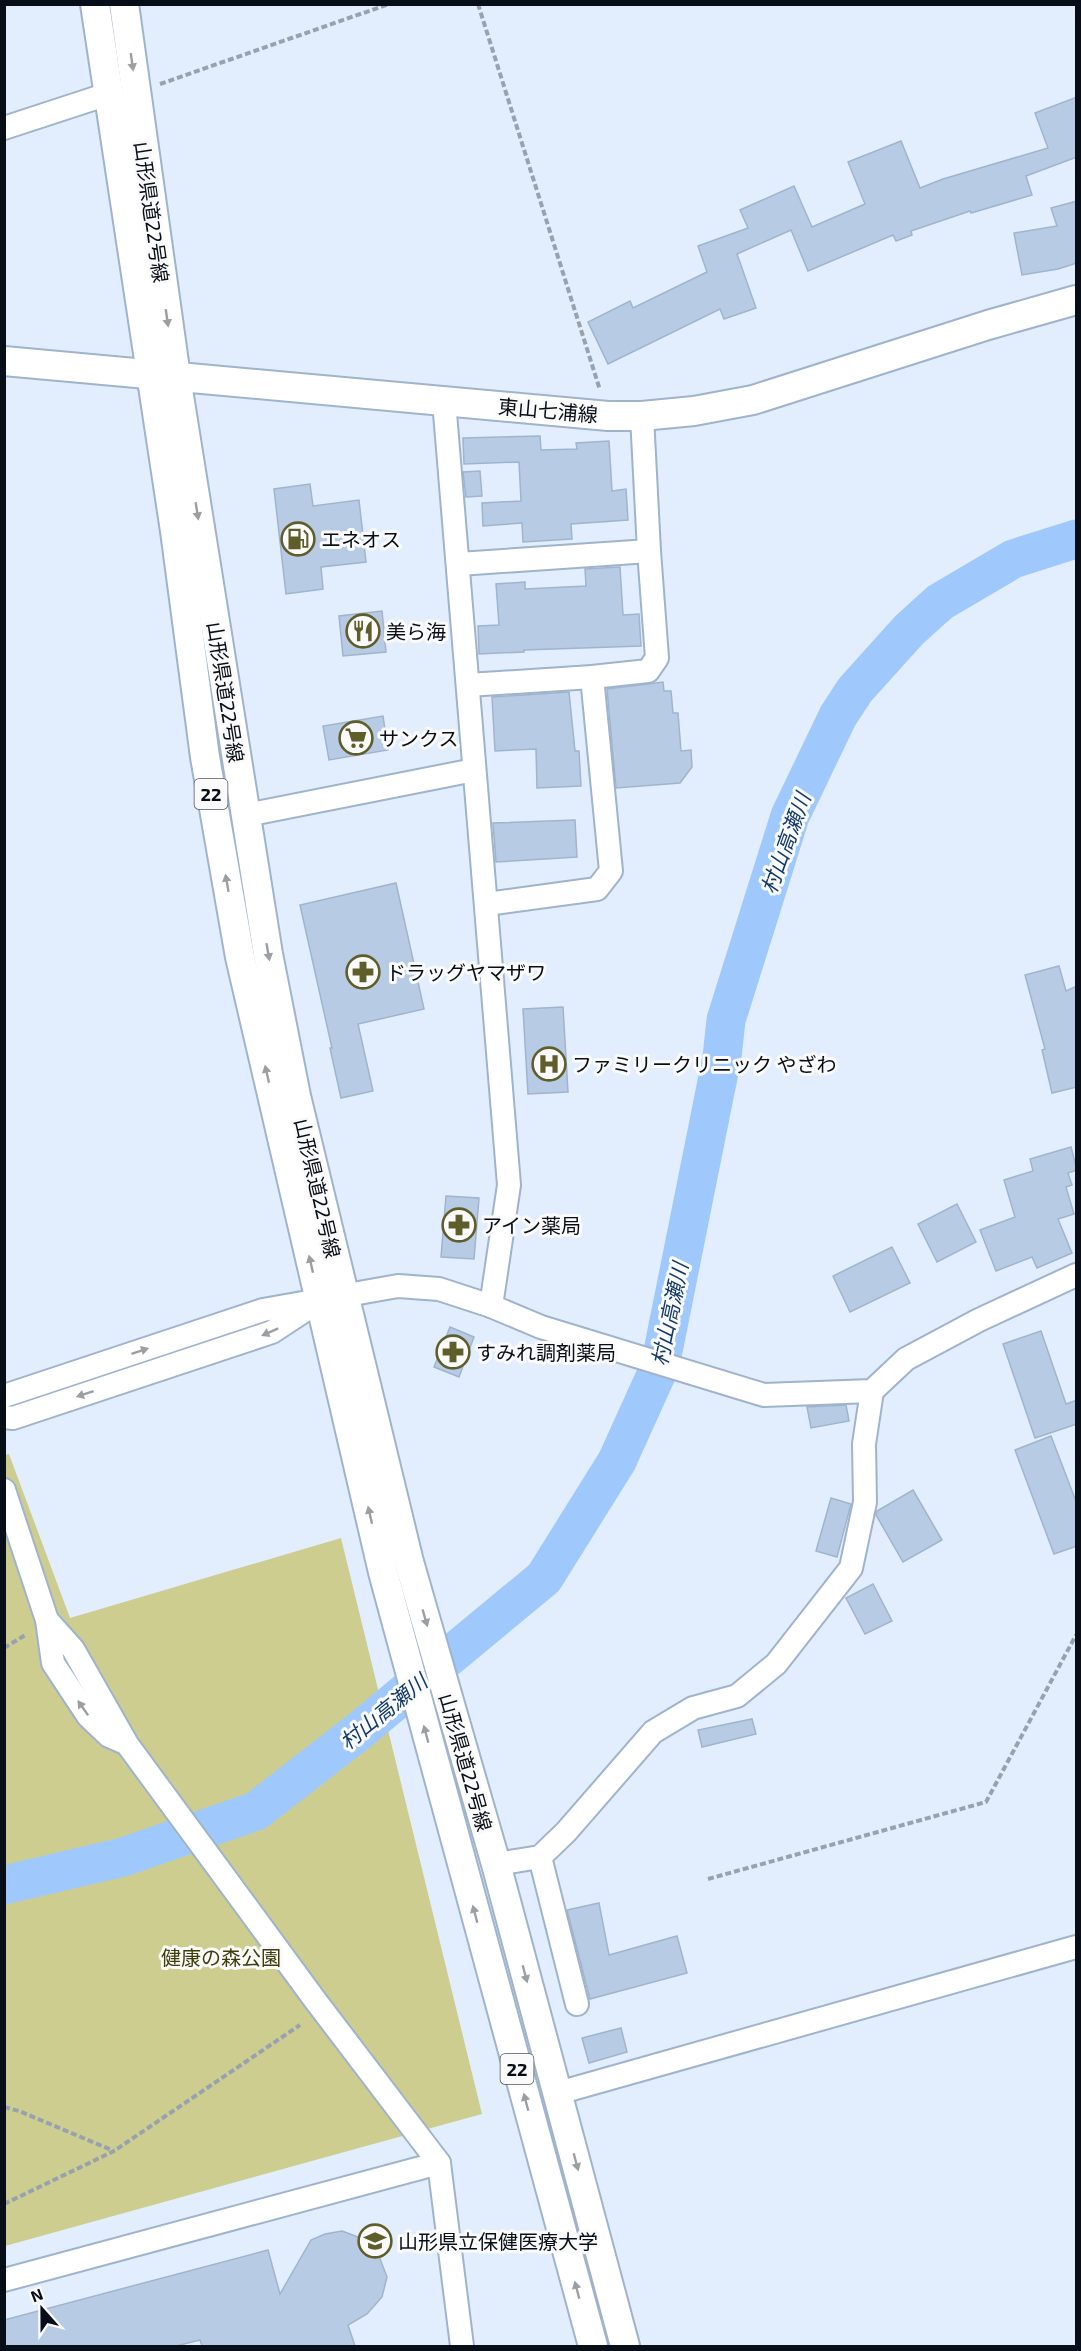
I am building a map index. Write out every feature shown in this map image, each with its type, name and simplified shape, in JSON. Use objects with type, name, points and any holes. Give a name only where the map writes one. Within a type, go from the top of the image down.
[{"type":"main road","name":"山形県道22号線","points":[[95,4],[108,94],[246,815],[268,954],[383,1572],[589,2346]]},
{"type":"main road","name":"山形県道22号線","points":[[124,4],[136,92],[163,376],[205,757],[240,957],[331,1298],[496,1864],[625,2346]]},
{"type":"main road","name":"東山七浦線","points":[[4,361],[608,416],[642,416],[694,411],[753,400],[988,325],[1077,300]]},
{"type":"street","points":[[4,128],[108,94]]},
{"type":"street","points":[[444,401],[509,1185],[491,1305]]},
{"type":"street","points":[[468,686],[648,671],[657,658],[642,416]]},
{"type":"street","points":[[459,564],[649,551]]},
{"type":"street","points":[[487,904],[597,889],[611,871],[592,677]]},
{"type":"street","points":[[246,815],[474,770]]},
{"type":"street","points":[[496,1864],[540,1857],[567,1832],[653,1732],[693,1708],[736,1696],[776,1664],[851,1568],[865,1502],[864,1444],[872,1391],[906,1359],[979,1320],[1077,1275]]},
{"type":"street","points":[[4,1396],[263,1310],[398,1286],[439,1289],[491,1305],[541,1328],[764,1395],[872,1391]]},
{"type":"street","points":[[4,1417],[13,1418],[272,1332],[331,1298]]},
{"type":"street","points":[[4,1490],[47,1620],[73,1649],[127,1744],[315,2000],[439,2163],[462,2346]]},
{"type":"street","points":[[540,1857],[577,2004]]},
{"type":"street","points":[[558,2093],[1077,1947]]},
{"type":"street","points":[[4,2280],[439,2163]]},
{"type":"path","points":[[136,92],[390,4]]},
{"type":"path","points":[[478,4],[608,416]]},
{"type":"path","points":[[708,1879],[986,1802],[1077,1635]]},
{"type":"path","points":[[4,2204],[114,2151],[300,2025]]},
{"type":"path","points":[[4,2107],[19,2111],[114,2151]]},
{"type":"green space","name":"健康の森公園","points":[[9,1454],[70,1618],[341,1538],[482,2114],[5,2246],[4,1455]]},
{"type":"building","points":[[1077,97],[1077,157],[1026,176],[1032,195],[971,213],[970,211],[911,231],[912,235],[896,241],[893,235],[808,271],[791,230],[737,254],[756,308],[724,319],[720,309],[608,364],[588,322],[630,301],[633,308],[707,272],[698,246],[748,228],[740,210],[794,186],[812,227],[865,204],[848,162],[901,141],[920,188],[1048,148],[1035,113]]},
{"type":"building","points":[[1077,201],[1077,263],[1058,269],[1022,275],[1014,233],[1057,226],[1051,208]]},
{"type":"building","points":[[540,436],[541,450],[577,449],[576,443],[609,441],[612,491],[626,489],[628,520],[571,524],[572,539],[523,542],[522,523],[483,526],[482,503],[521,501],[519,462],[464,464],[463,438]]},
{"type":"building","points":[[480,471],[482,496],[466,497],[463,472]]},
{"type":"building","points":[[310,484],[313,506],[359,500],[366,562],[321,567],[323,589],[286,594],[274,489]]},
{"type":"building","points":[[620,567],[623,615],[639,614],[641,646],[479,654],[478,626],[499,625],[496,584],[525,582],[525,589],[586,586],[585,569]]},
{"type":"building","points":[[382,611],[386,652],[343,656],[339,616]]},
{"type":"building","points":[[663,682],[664,691],[671,691],[673,713],[678,713],[681,751],[691,750],[692,767],[680,783],[616,788],[607,689]]},
{"type":"building","points":[[569,692],[575,751],[579,751],[581,786],[537,788],[536,749],[495,751],[492,697]]},
{"type":"building","name":"サンクス","points":[[383,716],[388,750],[329,760],[323,726]]},
{"type":"building","points":[[575,820],[577,857],[496,862],[493,823]]},
{"type":"building","points":[[396,883],[424,1009],[358,1024],[373,1091],[341,1098],[300,905]]},
{"type":"building","points":[[1059,966],[1066,991],[1077,986],[1077,1087],[1052,1093],[1042,1050],[1045,1049],[1025,975]]},
{"type":"building","points":[[563,1007],[568,1092],[528,1094],[523,1009]]},
{"type":"building","points":[[1071,1147],[1077,1170],[1068,1173],[1072,1185],[1066,1187],[1074,1214],[1058,1219],[1072,1253],[1037,1268],[1032,1257],[996,1271],[980,1230],[1015,1217],[1004,1180],[1033,1171],[1030,1159]]},
{"type":"building","points":[[446,1196],[479,1198],[474,1259],[441,1257]]},
{"type":"building","points":[[957,1204],[976,1242],[937,1262],[918,1224]]},
{"type":"building","points":[[892,1247],[910,1283],[850,1312],[833,1276]]},
{"type":"building","points":[[450,1327],[474,1337],[459,1377],[434,1367]]},
{"type":"building","points":[[1041,1331],[1066,1404],[1077,1400],[1077,1424],[1035,1438],[1003,1344]]},
{"type":"building","points":[[846,1405],[849,1421],[811,1428],[807,1407]]},
{"type":"building","points":[[1051,1436],[1077,1504],[1077,1546],[1054,1554],[1015,1450]]},
{"type":"building","points":[[913,1490],[942,1540],[903,1562],[876,1515],[877,1511]]},
{"type":"building","points":[[831,1498],[851,1504],[837,1557],[816,1551]]},
{"type":"building","points":[[873,1584],[892,1621],[865,1634],[846,1598]]},
{"type":"building","points":[[752,1719],[756,1734],[702,1747],[698,1730]]},
{"type":"building","points":[[599,1903],[609,1955],[677,1936],[687,1973],[590,1999],[567,1910]]},
{"type":"building","points":[[621,2028],[627,2052],[589,2063],[582,2038]]},
{"type":"building","points":[[342,2231],[374,2243],[387,2277],[382,2297],[367,2314],[348,2325],[355,2346],[202,2346],[200,2340],[176,2346],[4,2346],[4,2320],[268,2250],[280,2294],[311,2240],[325,2234]]},
{"type":"waterway","name":"村山高瀬川","points":[[4,1885],[123,1857],[256,1811],[359,1731],[544,1578],[617,1461],[660,1366],[722,1057],[726,1020],[790,816],[838,716],[855,690],[909,630],[940,602],[1013,559],[1076,539]]},
{"type":"place","name":"エネオス","points":[[298,539]]},
{"type":"place","name":"美ら海","points":[[363,631]]},
{"type":"place","name":"サンクス","points":[[356,738]]},
{"type":"place","name":"ドラッグヤマザワ","points":[[363,972]]},
{"type":"place","name":"ファミリークリニック やざわ","points":[[549,1064]]},
{"type":"place","name":"アイン薬局","points":[[459,1225]]},
{"type":"place","name":"すみれ調剤薬局","points":[[453,1352]]},
{"type":"place","name":"山形県立保健医療大学","points":[[375,2241]]}]
